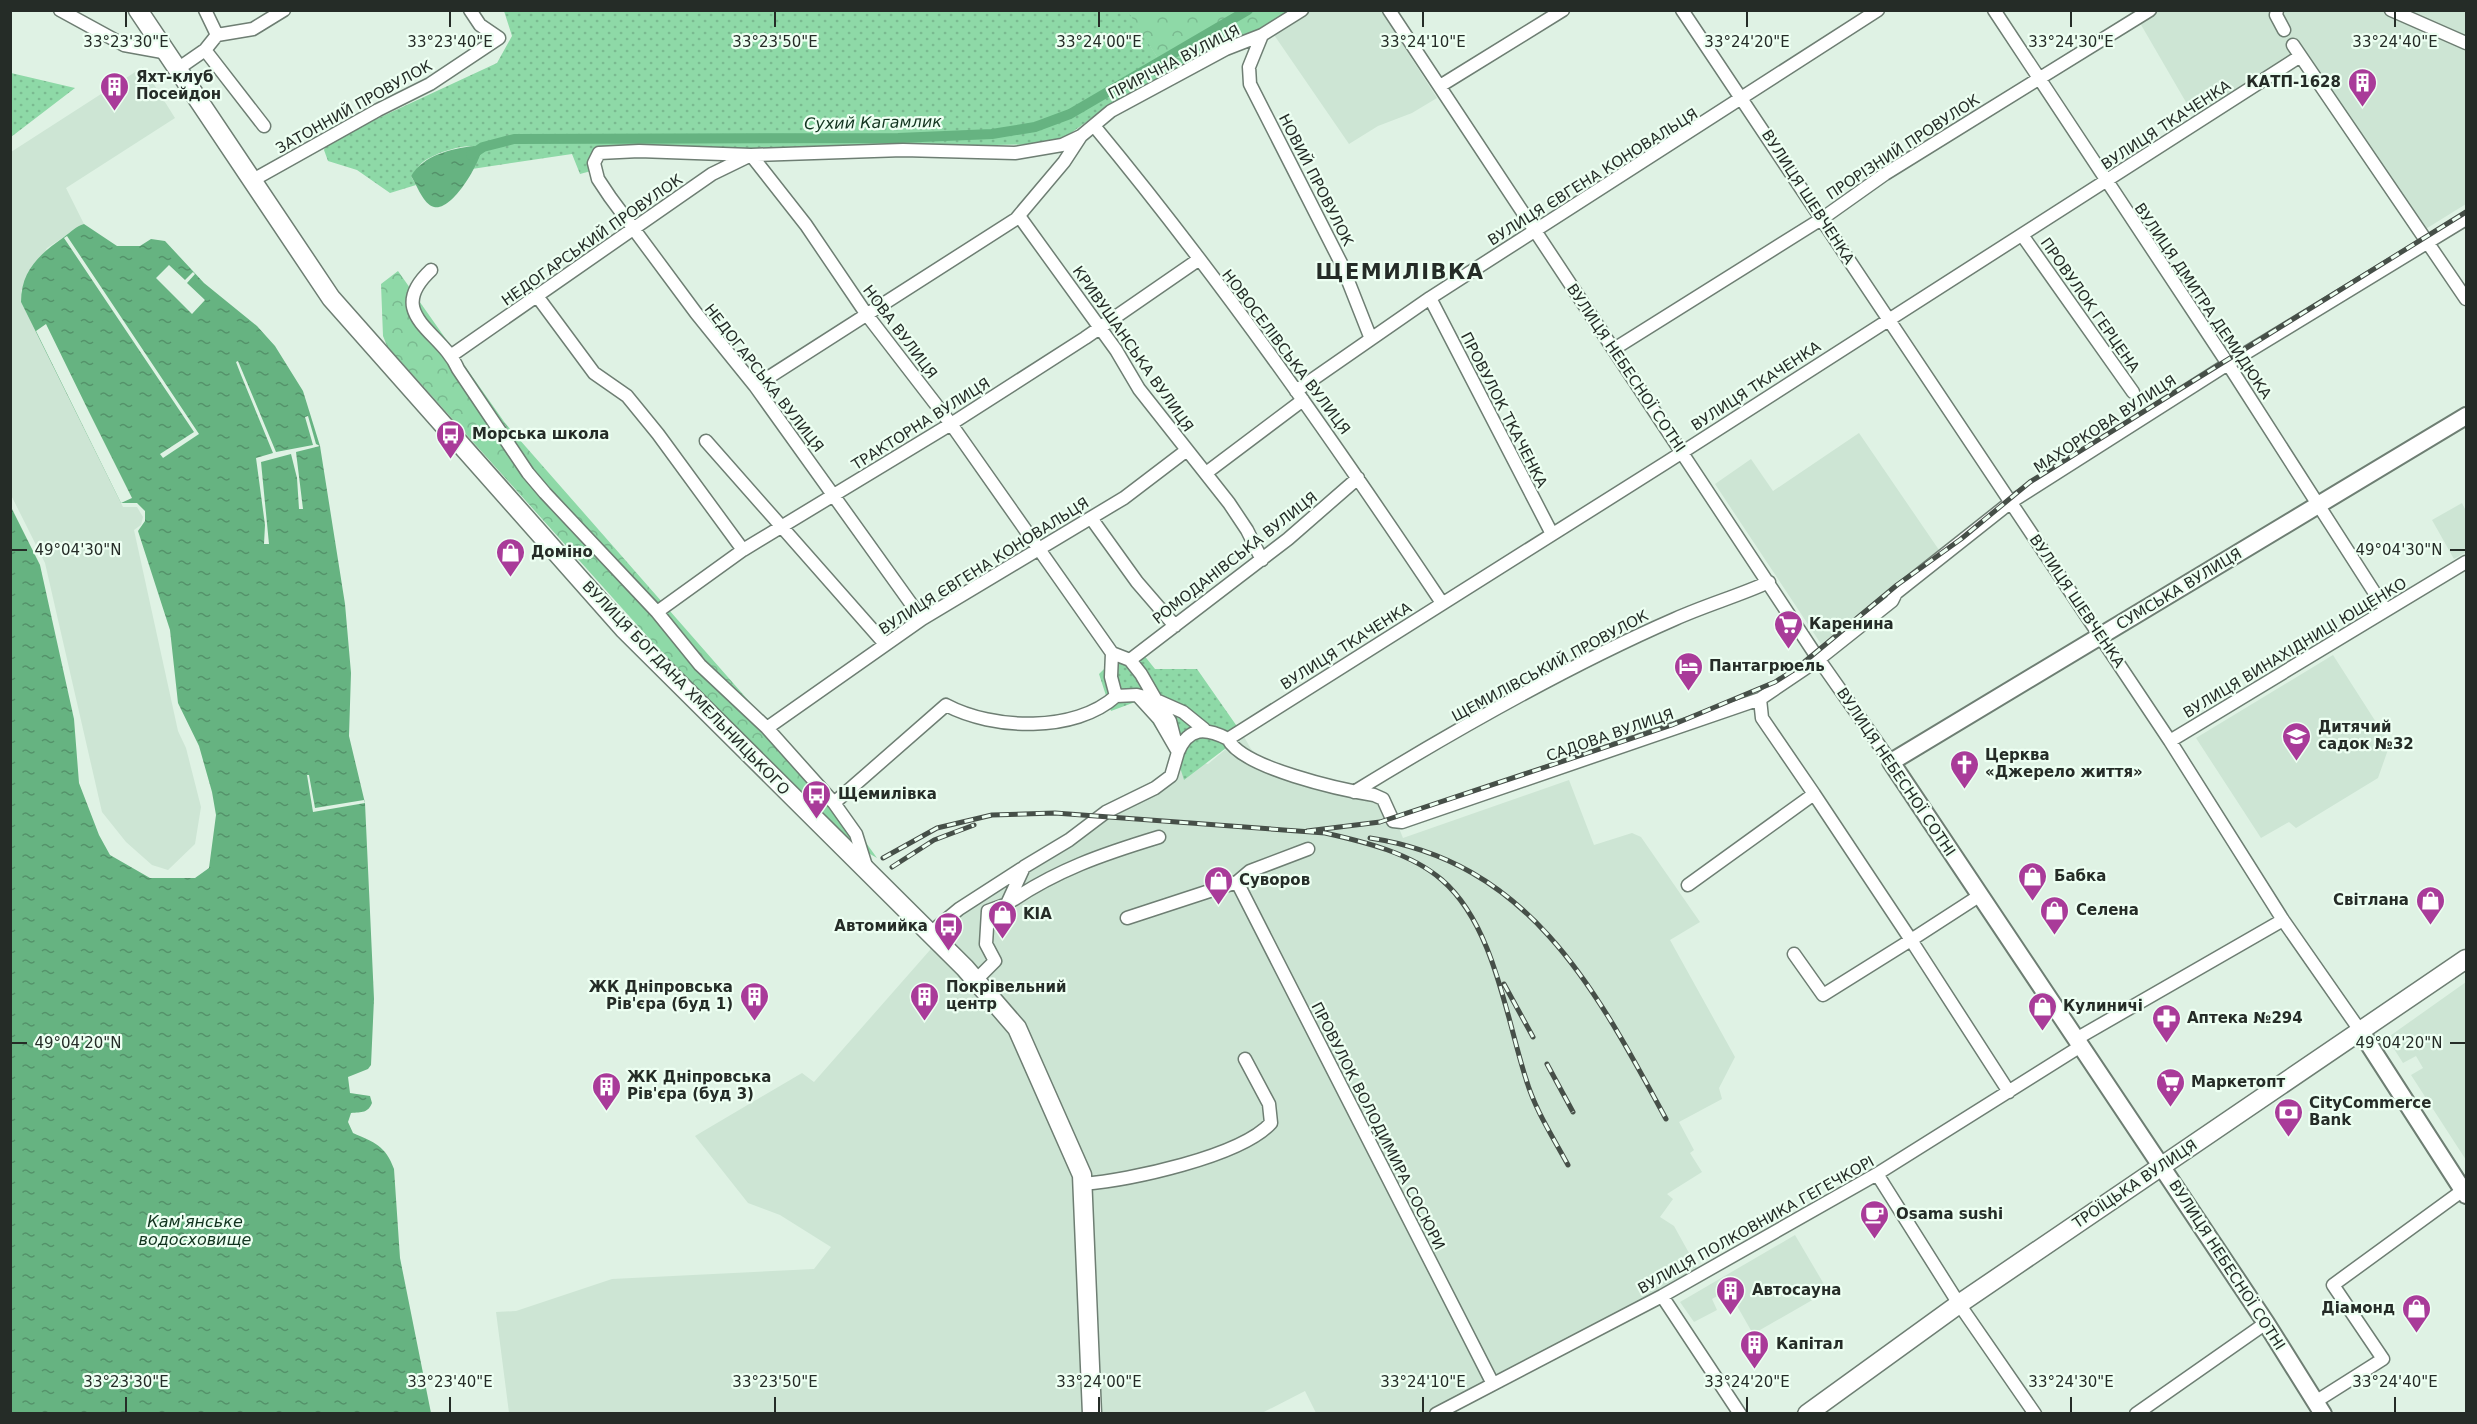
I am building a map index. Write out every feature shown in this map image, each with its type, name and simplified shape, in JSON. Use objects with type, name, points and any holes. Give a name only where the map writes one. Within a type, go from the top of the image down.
[{"type":"main road","name":"ВУЛИЦЯ БОГДАНА ХМЕЛЬНИЦЬКОГО","points":[[138,10],[331,298],[624,629],[930,933],[1017,1028],[1082,1175],[1092,1413]]},
{"type":"main road","name":"ТРОЇЦЬКА ВУЛИЦЯ","points":[[1807,1413],[1959,1304],[2466,959]]},
{"type":"street","points":[[60,10],[124,45],[168,53]]},
{"type":"street","points":[[205,10],[217,35]]},
{"type":"street","points":[[178,68],[205,50],[217,35],[253,29],[284,10]]},
{"type":"street","name":"ЗАТОННИЙ ПРОВУЛОК","points":[[253,180],[378,110],[430,84],[498,38],[480,26],[470,10]]},
{"type":"street","name":"ПРИРІЧНА ВУЛИЦЯ","points":[[755,386],[995,234],[1019,216],[1064,162],[1081,136],[1111,111],[1226,49],[1262,35],[1302,10]]},
{"type":"street","name":"ВУЛИЦЯ НЕБЕСНОЇ СОТНІ","points":[[1389,10],[1819,659],[1891,762],[2162,1166],[2319,1408]]},
{"type":"street","points":[[1440,86],[1563,10]]},
{"type":"street","name":"ВУЛИЦЯ ШЕВЧЕНКА","points":[[1682,10],[2170,741],[2283,920],[2360,1029],[2465,1191]]},
{"type":"street","name":"ВУЛИЦЯ ЄВГЕНА КОНОВАЛЬЦЯ","points":[[1206,472],[1371,339],[1430,298],[1743,99],[1878,10]]},
{"type":"street","name":"ВУЛИЦЯ ДМИТРА ДЕМИДЮКА","points":[[1994,10],[2105,182],[2228,364],[2385,609]]},
{"type":"street","name":"ПРОРІЗНИЙ ПРОВУЛОК","points":[[1614,349],[1822,218],[1885,174],[2150,10]]},
{"type":"street","points":[[2391,10],[2466,43]]},
{"type":"street","points":[[2279,12],[2284,30]]},
{"type":"street","name":"НОВИЙ ПРОВУЛОК","points":[[1262,35],[1249,67],[1250,84],[1341,263],[1371,339]]},
{"type":"street","points":[[2293,45],[2466,299]]},
{"type":"street","points":[[205,50],[264,126]]},
{"type":"street","name":"ВУЛИЦЯ ТКАЧЕНКА","points":[[1228,740],[2299,57]]},
{"type":"street","name":"НОВОСЕЛІВСЬКА ВУЛИЦЯ","points":[[1095,126],[1147,190],[1299,395],[1442,603]]},
{"type":"street","points":[[752,155],[903,150],[1015,153],[1062,145],[1081,136]]},
{"type":"street","name":"НЕДОГАРСЬКА ВУЛИЦЯ","points":[[752,155],[639,151],[599,153],[594,164],[598,179],[696,313],[755,386],[921,618]]},
{"type":"street","name":"НЕДОГАРСЬКИЙ ПРОВУЛОК","points":[[452,355],[712,174],[752,155]]},
{"type":"street","name":"НОВА ВУЛИЦЯ","points":[[752,155],[806,225],[867,315],[951,424],[1112,653]]},
{"type":"street","name":"КРИВУШАНСЬКА ВУЛИЦЯ","points":[[1019,216],[1139,389],[1206,472],[1247,530],[1262,560]]},
{"type":"street","name":"МАХОРКОВА ВУЛИЦЯ","points":[[1819,659],[1892,602],[1896,593],[2011,502],[2228,364],[2466,219]]},
{"type":"street","name":"ПРОВУЛОК ГЕРЦЕНА","points":[[2022,235],[2133,392]]},
{"type":"street","name":"ТРАКТОРНА ВУЛИЦЯ","points":[[657,612],[743,550],[951,424],[1099,329],[1198,260]]},
{"type":"street","points":[[431,270],[421,279],[412,295],[413,309],[420,324],[452,355],[458,369],[528,473],[657,612],[700,665],[767,728],[834,803],[856,834],[867,870]]},
{"type":"street","points":[[537,296],[594,373],[627,396],[658,434],[743,550]]},
{"type":"street","name":"ПРОВУЛОК ТКАЧЕНКА","points":[[1430,298],[1552,534]]},
{"type":"street","name":"СУМСЬКА ВУЛИЦЯ","points":[[1891,762],[2466,416]]},
{"type":"street","points":[[706,441],[784,526],[885,644]]},
{"type":"street","name":"ВУЛИЦЯ ЄВГЕНА КОНОВАЛЬЦЯ","points":[[767,728],[921,618],[1124,498],[1186,450]]},
{"type":"street","name":"РОМОДАНІВСЬКА ВУЛИЦЯ","points":[[1130,660],[1262,560],[1358,478]]},
{"type":"street","points":[[1091,518],[1137,582],[1175,626]]},
{"type":"street","name":"ВУЛИЦЯ ВИНАХІДНИЦІ ЮЩЕНКО","points":[[2170,741],[2466,562]]},
{"type":"street","name":"ЩЕМИЛІВСЬКИЙ ПРОВУЛОК","points":[[1354,792],[1495,710],[1634,638],[1677,618],[1768,582]]},
{"type":"street","points":[[1116,696],[1111,677],[1112,653],[1130,660],[1141,674],[1170,721],[1178,752]]},
{"type":"street","name":"САДОВА ВУЛИЦЯ","points":[[1354,792],[1383,799],[1393,821],[1402,822],[1760,699],[1819,659]]},
{"type":"street","points":[[834,803],[946,705],[964,715],[1000,723],[1033,725],[1103,708],[1116,696],[1137,695],[1156,700],[1183,712],[1204,729],[1228,740],[1232,748],[1274,769],[1315,783],[1354,792]]},
{"type":"street","points":[[1137,695],[1159,719],[1178,752]]},
{"type":"street","points":[[1760,699],[1762,718],[1911,940],[2009,1092]]},
{"type":"street","points":[[930,933],[944,920],[1069,840],[1106,812],[1155,788],[1171,776],[1178,752],[1188,736],[1195,730],[1204,729]]},
{"type":"street","points":[[1688,885],[1814,794]]},
{"type":"street","points":[[988,911],[1006,904],[1058,872],[1091,858],[1159,837]]},
{"type":"street","points":[[1127,918],[1237,882],[1250,871],[1308,849]]},
{"type":"street","points":[[1006,904],[1024,867]]},
{"type":"street","name":"ПРОВУЛОК ВОЛОДИМИРА СОСЮРИ","points":[[1237,882],[1493,1384]]},
{"type":"street","points":[[976,981],[995,961],[986,944],[990,889]]},
{"type":"street","points":[[1794,954],[1823,995],[1979,896]]},
{"type":"street","name":"ВУЛИЦЯ ПОЛКОВНИКА ГЕГЕЧКОРІ","points":[[1436,1413],[1662,1296],[1877,1174],[2009,1092],[2078,1043],[2283,920]]},
{"type":"street","points":[[1083,1184],[1118,1181],[1158,1172],[1244,1143],[1261,1133],[1271,1123],[1269,1104],[1245,1059]]},
{"type":"street","points":[[1877,1174],[1959,1304],[2035,1413]]},
{"type":"street","points":[[2319,1408],[2383,1359],[2333,1285],[2465,1191]]},
{"type":"street","points":[[1662,1296],[1740,1413]]},
{"type":"street","points":[[2136,1413],[2266,1323]]},
{"type":"shaded area","points":[[2159,10],[2466,11],[2466,204],[2424,230],[2299,50],[2194,116],[2140,23]]},
{"type":"shaded area","points":[[1294,11],[1381,11],[1437,98],[1412,113],[1378,126],[1349,144],[1268,26]]},
{"type":"shaded area","points":[[143,67],[175,118],[66,188],[84,224],[47,248],[21,291],[21,302],[123,507],[137,507],[143,517],[141,525],[134,530],[178,731],[186,748],[201,807],[195,844],[168,870],[152,865],[126,842],[102,812],[45,563],[11,495],[11,152]]},
{"type":"shaded area","points":[[1859,433],[1939,550],[1821,644],[1715,484],[1751,459],[1773,491]]},
{"type":"shaded area","points":[[2462,503],[2466,511],[2466,552],[2454,559],[2432,520]]},
{"type":"shaded area","name":"Дитячий садок №32","points":[[2333,655],[2390,744],[2378,778],[2296,828],[2289,822],[2261,838],[2196,738]]},
{"type":"shaded area","points":[[1243,735],[1251,749],[1266,762],[1353,789],[1381,791],[1387,799],[1403,838],[1569,780],[1594,845],[1632,833],[1641,837],[1700,922],[1670,940],[1735,1057],[1719,1088],[1722,1099],[1679,1122],[1694,1150],[1690,1153],[1702,1172],[1667,1194],[1673,1199],[1660,1217],[1674,1226],[1704,1280],[1454,1413],[1316,1413],[1305,1391],[1260,1414],[509,1413],[496,1312],[516,1311],[612,1279],[814,1269],[831,1247],[780,1215],[748,1203],[695,1136],[802,1073],[814,1082],[930,950],[935,920],[1150,785],[1170,769],[1174,757],[1208,764]]},
{"type":"shaded area","points":[[2466,982],[2466,1160],[2411,1075],[2423,1068],[2416,1056],[2403,1063],[2387,1038]]},
{"type":"shaded area","points":[[1795,1235],[1828,1291],[1753,1334],[1728,1290],[1712,1299],[1717,1310],[1694,1322],[1680,1302]]},
{"type":"green space","points":[[1132,10],[1294,11],[1268,26],[1236,38],[1167,73],[1129,13]]},
{"type":"green space","points":[[504,11],[1132,11],[1130,13],[1167,73],[1104,109],[1067,136],[1046,144],[814,149],[596,149],[591,171],[580,174],[572,154],[472,169],[482,148],[469,146],[452,149],[429,158],[411,176],[416,185],[390,193],[357,170],[328,161],[324,150],[327,142],[497,63],[512,36]]},
{"type":"green space","points":[[11,73],[75,88],[11,137]]},
{"type":"green space","points":[[398,271],[505,423],[834,798],[877,858],[846,840],[664,655],[387,346],[383,336],[381,284]]},
{"type":"green space","points":[[1139,649],[1155,669],[1197,669],[1243,735],[1184,780],[1179,764],[1138,701],[1111,711],[1099,674],[1108,665]]},
{"type":"water","points":[[474,146],[482,147],[477,163],[457,194],[441,206],[430,205],[423,198],[411,176],[416,169],[438,154]]},
{"type":"water","name":"Кам'янське водосховище","points":[[84,224],[117,246],[140,246],[151,239],[165,241],[204,283],[257,326],[275,346],[303,391],[320,446],[345,604],[351,673],[349,736],[365,803],[374,999],[371,1065],[368,1069],[348,1077],[350,1093],[370,1096],[372,1103],[366,1110],[351,1113],[348,1122],[353,1133],[373,1142],[383,1150],[394,1169],[400,1258],[431,1413],[11,1413],[10,505],[40,565],[74,719],[79,783],[99,835],[110,855],[150,878],[195,878],[209,868],[216,815],[199,746],[178,703],[170,630],[138,531],[145,521],[145,511],[137,503],[121,503],[21,302],[24,281],[34,264],[55,243]]},
{"type":"pier","points":[[67,236],[199,434],[163,458],[160,454],[194,432],[64,238]]},
{"type":"pier","points":[[169,265],[185,280],[193,272],[195,274],[187,283],[205,300],[192,314],[156,278]]},
{"type":"pier","points":[[46,324],[132,498],[121,503],[36,331]]},
{"type":"pier","points":[[238,361],[276,452],[313,445],[305,417],[308,416],[316,444],[320,446],[296,452],[303,509],[299,509],[297,478],[291,454],[261,462],[269,544],[264,544],[265,525],[256,458],[273,453],[236,362]]},
{"type":"pier","points":[[307,775],[309,775],[315,808],[364,800],[365,803],[313,812]]},
{"type":"waterway","name":"Сухий Кагамлик","points":[[471,155],[483,147],[514,139],[898,138],[992,134],[1035,127],[1070,114],[1248,10]]},
{"type":"railway","points":[[1307,831],[1380,822],[1672,725],[1775,682],[1797,668],[1897,585],[1961,539],[2030,482],[2466,212]]},
{"type":"railway","points":[[883,858],[937,828],[992,815],[1055,813],[1325,833],[1402,856],[1442,880],[1460,899],[1474,921],[1496,973],[1534,1102],[1568,1165]]},
{"type":"railway","points":[[892,867],[934,840],[974,825]]},
{"type":"railway","points":[[1370,838],[1426,852],[1474,874],[1516,903],[1552,939],[1584,980],[1613,1024],[1666,1119]]},
{"type":"railway","points":[[1504,984],[1533,1037]]},
{"type":"railway","points":[[1547,1064],[1573,1112]]},
{"type":"place","name":"КАТП-1628","points":[[2362,108]]},
{"type":"place","name":"Яхт-клуб Посейдон","points":[[115,112]]},
{"type":"place","name":"Морська школа","points":[[451,460]]},
{"type":"place","name":"Доміно","points":[[510,578]]},
{"type":"place","name":"Каренина","points":[[1788,650]]},
{"type":"place","name":"Пантагрюель","points":[[1688,692]]},
{"type":"place","name":"Дитячий садок №32","points":[[2297,762]]},
{"type":"place","name":"Церква «Джерело життя»","points":[[1964,790]]},
{"type":"place","name":"Щемилівка","points":[[817,820]]},
{"type":"place","name":"Бабка","points":[[2033,902]]},
{"type":"place","name":"Суворов","points":[[1218,906]]},
{"type":"place","name":"Світлана","points":[[2430,926]]},
{"type":"place","name":"Селена","points":[[2055,936]]},
{"type":"place","name":"KIA","points":[[1002,940]]},
{"type":"place","name":"Автомийка","points":[[949,952]]},
{"type":"place","name":"ЖК Дніпровська Рів'єра (буд 1)","points":[[754,1022]]},
{"type":"place","name":"Покрівельний центр","points":[[925,1022]]},
{"type":"place","name":"Кулиничі","points":[[2042,1032]]},
{"type":"place","name":"Аптека №294","points":[[2166,1044]]},
{"type":"place","name":"Маркетопт","points":[[2170,1108]]},
{"type":"place","name":"ЖК Дніпровська Рів'єра (буд 3)","points":[[606,1112]]},
{"type":"place","name":"CityCommerce Bank","points":[[2288,1138]]},
{"type":"place","name":"Osama sushi","points":[[1875,1240]]},
{"type":"place","name":"Автосауна","points":[[1731,1316]]},
{"type":"place","name":"Дiамонд","points":[[2416,1334]]},
{"type":"place","name":"Капітал","points":[[1755,1370]]},
{"type":"district","name":"ЩЕМИЛІВКА","points":[[1400,272]]}]
